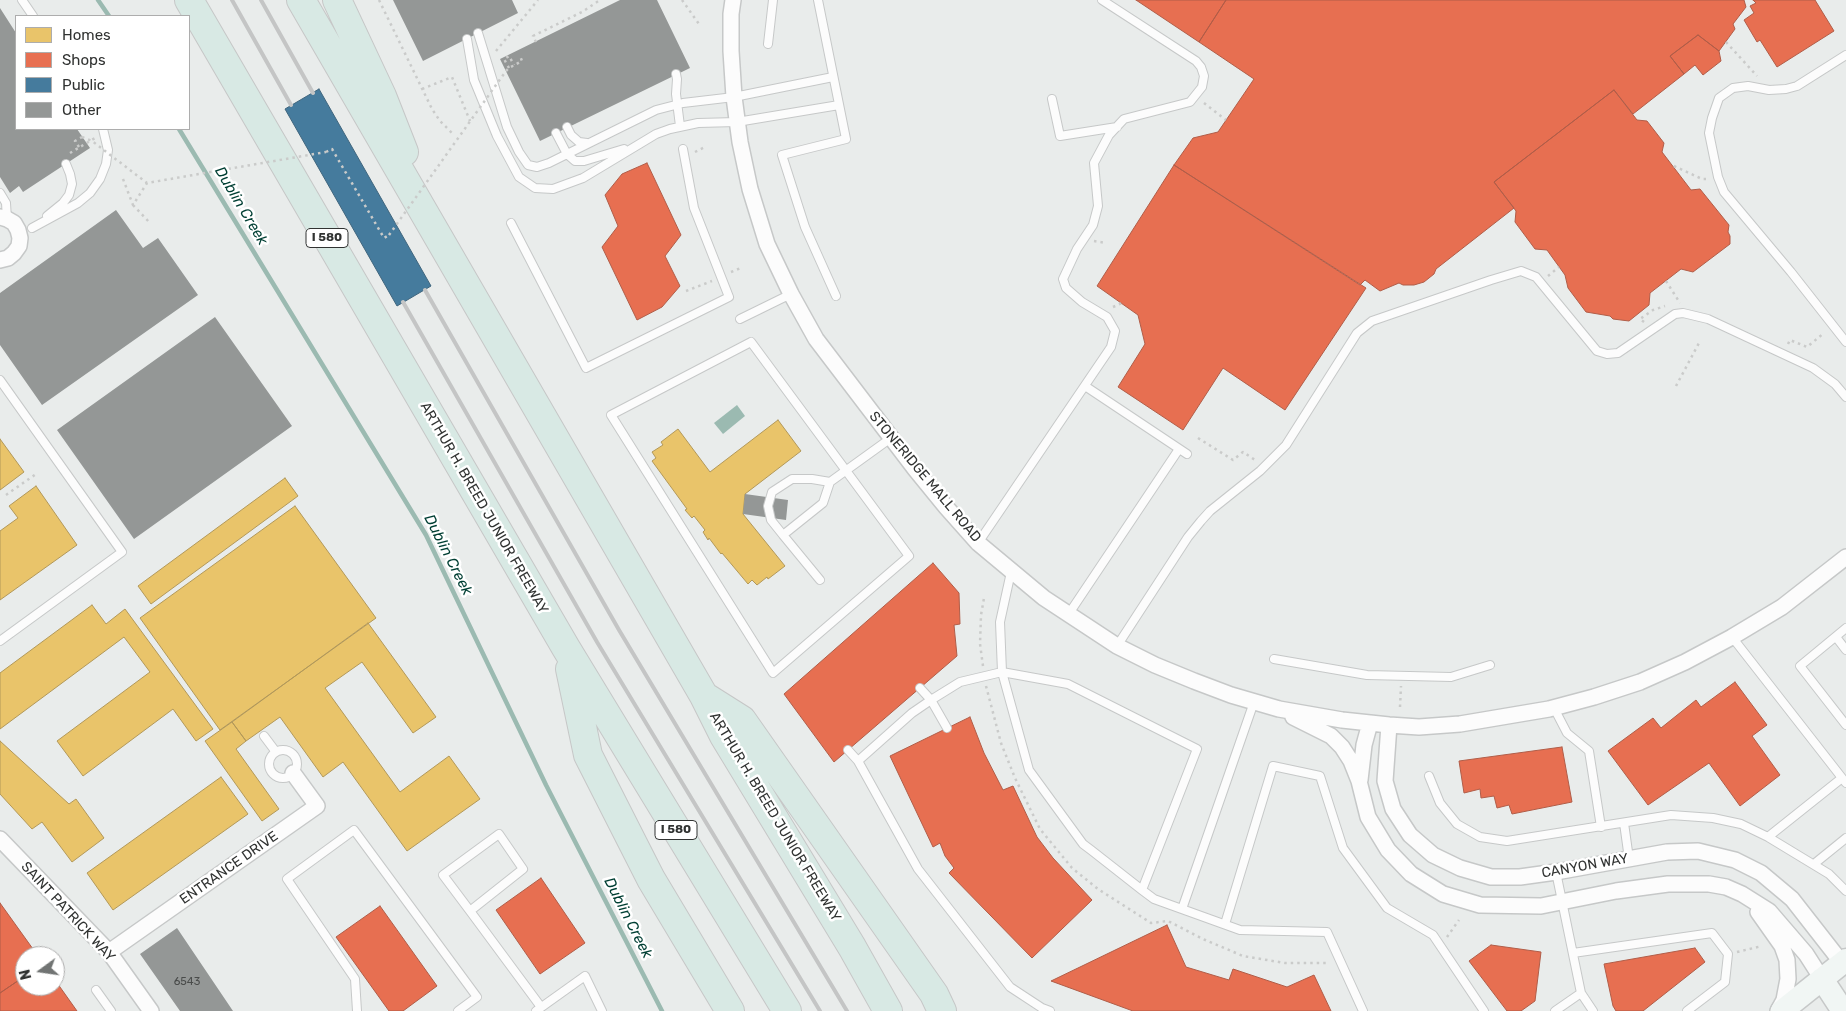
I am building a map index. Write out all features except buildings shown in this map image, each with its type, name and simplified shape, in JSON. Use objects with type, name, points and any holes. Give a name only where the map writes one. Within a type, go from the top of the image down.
[{"type":"highway","name":"ARTHUR H. BREED JUNIOR FREEWAY","points":[[189,0],[566,648],[787,1011]]},
{"type":"highway","name":"ARTHUR H. BREED JUNIOR FREEWAY","points":[[301,0],[704,696],[724,736],[852,947],[888,1011]]},
{"type":"highway","points":[[337,0],[382,96],[435,233]]},
{"type":"highway","points":[[566,648],[588,755],[651,879],[730,1011]]},
{"type":"highway","points":[[704,696],[742,720],[938,1003],[949,1000],[960,1011]]},
{"type":"main road","points":[[1780,1011],[1845,964]]},
{"type":"main road","points":[[1822,979],[1843,1011]]},
{"type":"street","name":"STONERIDGE MALL ROAD","points":[[733,0],[731,51],[734,97],[750,189],[767,244],[791,294],[816,339],[890,438],[946,507],[978,542],[1011,572],[1068,615],[1117,646],[1155,665],[1194,681],[1279,709],[1342,720],[1389,725],[1419,727],[1460,724],[1554,708],[1640,682],[1685,662],[1732,637],[1782,606],[1846,557]]},
{"type":"street","points":[[0,260],[8,258],[14,253],[19,246],[20,238],[16,226],[3,218]]},
{"type":"street","points":[[1279,709],[1331,736],[1342,747],[1360,781],[1368,817],[1388,850],[1411,874],[1443,894],[1480,905],[1541,906],[1616,891],[1668,884],[1709,884],[1726,887],[1742,894],[1769,911],[1806,954],[1822,979]]},
{"type":"street","points":[[1360,781],[1364,745],[1370,723]]},
{"type":"street","name":"CANYON WAY","points":[[1389,725],[1385,780],[1393,809],[1410,835],[1433,855],[1460,868],[1491,877],[1520,877],[1556,872],[1667,852],[1698,851],[1735,860],[1761,873],[1792,899],[1845,964]]},
{"type":"street","name":"ENTRANCE DRIVE","points":[[109,952],[317,806],[294,774]]},
{"type":"street","name":"SAINT PATRICK WAY","points":[[0,839],[109,952],[152,1011]]},
{"type":"street","points":[[1742,894],[1766,922],[1782,946],[1787,960],[1788,979],[1780,1011]]},
{"type":"lane","points":[[22,0],[32,15]]},
{"type":"lane","points":[[768,44],[773,0]]},
{"type":"lane","points":[[818,0],[846,140],[782,155],[805,227],[836,296]]},
{"type":"lane","points":[[978,542],[1111,347],[1115,332],[1107,317],[1082,302],[1066,288],[1063,278],[1077,249],[1092,225],[1098,206],[1094,162],[1110,135],[1124,119],[1190,102],[1202,87],[1204,76],[1196,61],[1102,0]]},
{"type":"lane","points":[[478,33],[507,128],[528,165],[537,167],[656,110],[678,104],[734,97],[833,77]]},
{"type":"lane","points":[[467,39],[476,86],[496,136],[519,177],[535,188],[553,189],[583,178],[656,134],[680,126],[698,123],[737,122],[839,105]]},
{"type":"lane","points":[[1846,55],[1797,86],[1769,90],[1748,86],[1733,88],[1719,98],[1709,133],[1718,176],[1724,192],[1846,342]]},
{"type":"lane","points":[[676,74],[678,79],[676,94],[680,126]]},
{"type":"lane","points":[[1052,99],[1060,136],[1117,127]]},
{"type":"lane","points":[[567,128],[571,136],[579,142],[587,143]]},
{"type":"lane","points":[[32,228],[78,202],[90,193],[100,179],[106,164],[108,150],[103,130]]},
{"type":"lane","points":[[556,133],[567,154],[574,161],[584,161],[642,143]]},
{"type":"lane","points":[[511,223],[586,368],[729,297],[694,208],[683,149]]},
{"type":"lane","points":[[20,238],[63,203],[69,195],[72,184],[70,162]]},
{"type":"lane","points":[[0,193],[6,203],[3,218]]},
{"type":"lane","points":[[1117,646],[1192,532],[1210,511],[1260,471],[1286,445],[1357,333],[1372,321],[1491,280],[1521,271],[1536,277],[1597,351],[1607,354],[1618,353],[1675,314],[1683,313],[1708,318],[1813,368],[1835,384],[1846,397]]},
{"type":"lane","points":[[740,319],[791,294]]},
{"type":"lane","points":[[751,342],[846,471],[909,556],[773,673],[611,416],[751,342]]},
{"type":"lane","points":[[0,380],[122,552],[0,640]]},
{"type":"lane","points":[[1085,386],[1187,454]]},
{"type":"lane","points":[[783,535],[823,503],[830,482],[890,438]]},
{"type":"lane","points":[[1068,615],[1179,449]]},
{"type":"lane","points":[[820,580],[772,520],[768,506],[772,492],[792,479],[812,479],[830,482]]},
{"type":"lane","points":[[1011,572],[1000,622],[1002,672],[1029,770],[1083,844],[1154,899],[1240,930],[1327,932],[1363,1011]]},
{"type":"lane","points":[[1846,628],[1800,666],[1846,725]]},
{"type":"lane","points":[[1732,637],[1844,781],[1768,837]]},
{"type":"lane","points":[[1836,637],[1846,650]]},
{"type":"lane","points":[[1274,659],[1368,675],[1402,676],[1451,676],[1490,665]]},
{"type":"lane","points":[[858,761],[912,713],[960,682],[1002,672],[1068,684],[1197,749],[1142,890]]},
{"type":"lane","points":[[920,688],[931,700],[947,728]]},
{"type":"lane","points":[[1182,909],[1254,702]]},
{"type":"lane","points":[[1554,708],[1567,733],[1589,751],[1601,827]]},
{"type":"lane","points":[[264,736],[276,752]]},
{"type":"lane","points":[[285,750],[293,754],[297,761],[294,774],[286,778],[273,773],[270,764],[272,755],[276,752],[285,750]]},
{"type":"lane","points":[[848,750],[858,761],[918,869],[1010,987],[1042,1008],[1050,1011]]},
{"type":"lane","points":[[1225,924],[1273,766],[1320,776],[1342,848],[1388,908],[1433,935],[1484,1011]]},
{"type":"lane","points":[[1429,776],[1440,803],[1457,824],[1480,837],[1507,841],[1671,815],[1713,818],[1740,824],[1768,837],[1829,874],[1846,891]]},
{"type":"lane","points":[[1624,823],[1629,859]]},
{"type":"lane","points":[[357,1011],[355,979],[287,879],[354,830],[477,997],[458,1011]]},
{"type":"lane","points":[[470,911],[523,869],[499,834],[443,875],[538,1009],[585,976],[602,1011]]},
{"type":"lane","points":[[1814,864],[1846,838]]},
{"type":"lane","points":[[1556,872],[1581,992],[1593,1011]]},
{"type":"lane","points":[[1573,953],[1712,933],[1728,954],[1726,982],[1687,1011]]},
{"type":"lane","points":[[96,990],[111,1011]]},
{"type":"lane","points":[[1555,1011],[1581,992]]},
{"type":"path","points":[[379,0],[422,89],[440,121],[453,134]]},
{"type":"path","points":[[500,46],[538,0]]},
{"type":"path","points":[[536,42],[533,36],[582,12],[600,0]]},
{"type":"path","points":[[682,0],[699,24]]},
{"type":"path","points":[[1726,42],[1758,77]]},
{"type":"path","points":[[509,68],[504,58],[510,56],[514,65]]},
{"type":"path","points":[[79,147],[75,142],[82,137],[92,141],[147,183],[326,152],[332,149],[384,238],[389,235],[506,71],[519,63],[518,57]]},
{"type":"path","points":[[422,89],[452,77],[470,121]]},
{"type":"path","points":[[1195,96],[1226,120]]},
{"type":"path","points":[[70,162],[70,153],[98,136]]},
{"type":"path","points":[[1674,166],[1702,180],[1718,176]]},
{"type":"path","points":[[123,179],[134,205],[150,223]]},
{"type":"path","points":[[134,205],[147,183]]},
{"type":"path","points":[[1666,281],[1680,302]]},
{"type":"path","points":[[1783,354],[1790,340],[1807,347],[1833,326]]},
{"type":"path","points":[[1676,386],[1699,343]]},
{"type":"path","points":[[1198,438],[1233,460],[1243,452],[1256,461],[1261,457]]},
{"type":"path","points":[[6,495],[36,474]]},
{"type":"path","points":[[1400,707],[1402,676]]},
{"type":"path","points":[[1441,946],[1459,920]]},
{"type":"path","points":[[1151,923],[1168,921],[1203,939],[1243,956],[1285,964],[1333,963],[1340,960]]},
{"type":"shaded area","points":[[737,405],[745,416],[723,434],[714,423]]},
{"type":"waterway","name":"Dublin Creek","points":[[98,0],[108,15]]},
{"type":"waterway","name":"Dublin Creek","points":[[180,130],[426,535],[546,785],[662,1011]]},
{"type":"railway","points":[[232,0],[291,105]]},
{"type":"railway","points":[[261,0],[313,93]]},
{"type":"railway","points":[[425,290],[619,630],[847,1011]]},
{"type":"railway","points":[[403,302],[597,642],[820,1011]]}]
